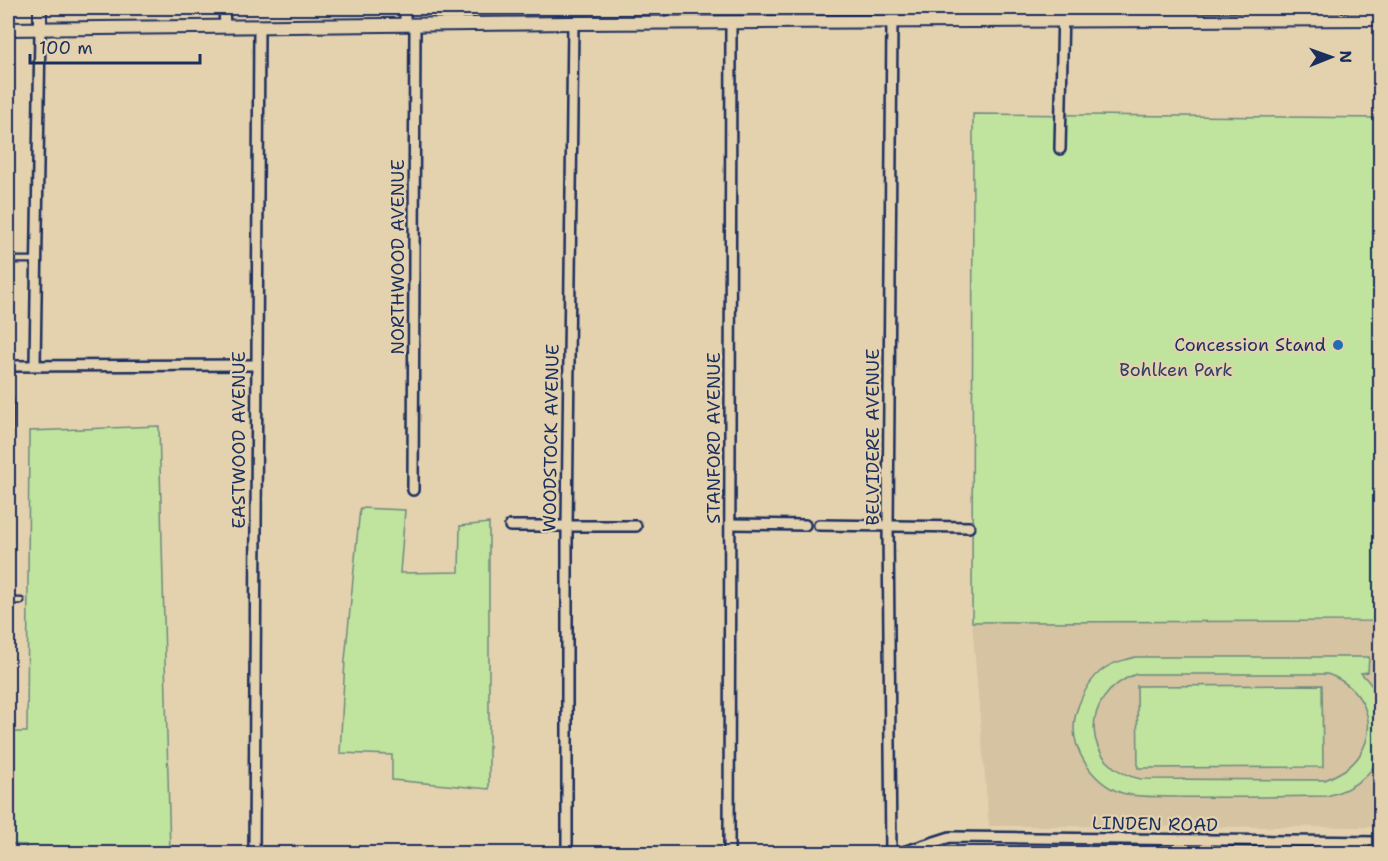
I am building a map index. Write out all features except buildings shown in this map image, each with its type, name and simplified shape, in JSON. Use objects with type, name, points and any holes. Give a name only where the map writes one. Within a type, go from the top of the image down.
[{"type":"street","points":[[35,365],[40,8]]},
{"type":"street","points":[[225,8],[225,27]]},
{"type":"street","name":"NORTHWOOD AVENUE","points":[[405,8],[410,24],[413,490]]},
{"type":"street","points":[[1060,149],[1063,8]]},
{"type":"street","points":[[8,29],[410,24],[1062,21],[1351,14],[1380,19]]},
{"type":"street","name":"BELVIDERE AVENUE","points":[[891,854],[888,526],[892,21]]},
{"type":"street","name":"STANFORD AVENUE","points":[[729,854],[731,22]]},
{"type":"street","name":"WOODSTOCK AVENUE","points":[[567,854],[567,527],[573,23]]},
{"type":"street","name":"EASTWOOD AVENUE","points":[[254,854],[259,27]]},
{"type":"street","points":[[8,366],[256,365]]},
{"type":"street","points":[[731,524],[805,525]]},
{"type":"street","points":[[819,525],[969,527]]},
{"type":"street","points":[[510,526],[636,526]]},
{"type":"street","name":"LINDEN ROAD","points":[[897,854],[950,837],[1380,842]]},
{"type":"street","points":[[1282,842],[1282,854]]},
{"type":"lane","points":[[8,260],[38,260]]},
{"type":"lane","points":[[8,400],[10,400],[8,482]]},
{"type":"lane","points":[[8,601],[21,601]]},
{"type":"shaded area","points":[[1380,621],[1380,827],[989,826],[972,622]]},
{"type":"green space","name":"Bohlken Park","points":[[973,114],[1380,118],[1380,621],[972,622]]},
{"type":"green space","points":[[159,426],[170,853],[26,853],[26,845],[8,844],[8,732],[27,732],[29,431]]},
{"type":"green space","points":[[360,508],[405,510],[400,573],[459,572],[460,526],[489,523],[489,789],[392,780],[392,755],[340,753],[345,660]]},
{"type":"green space","points":[[1135,657],[1369,657],[1368,672],[1361,673],[1376,692],[1379,702],[1381,744],[1378,759],[1361,780],[1344,790],[1327,796],[1196,797],[1142,796],[1122,793],[1101,781],[1084,762],[1075,738],[1074,726],[1081,701],[1095,677],[1108,666]],"holes":[[[1136,674],[1327,674],[1339,679],[1358,696],[1368,718],[1368,730],[1365,743],[1356,760],[1344,770],[1325,780],[1141,779],[1121,772],[1107,761],[1098,747],[1094,731],[1096,714],[1104,698],[1117,684]]]},
{"type":"green space","points":[[1322,685],[1323,767],[1138,768],[1137,686]]},
{"type":"place","name":"Concession Stand","points":[[1338,345]]}]
